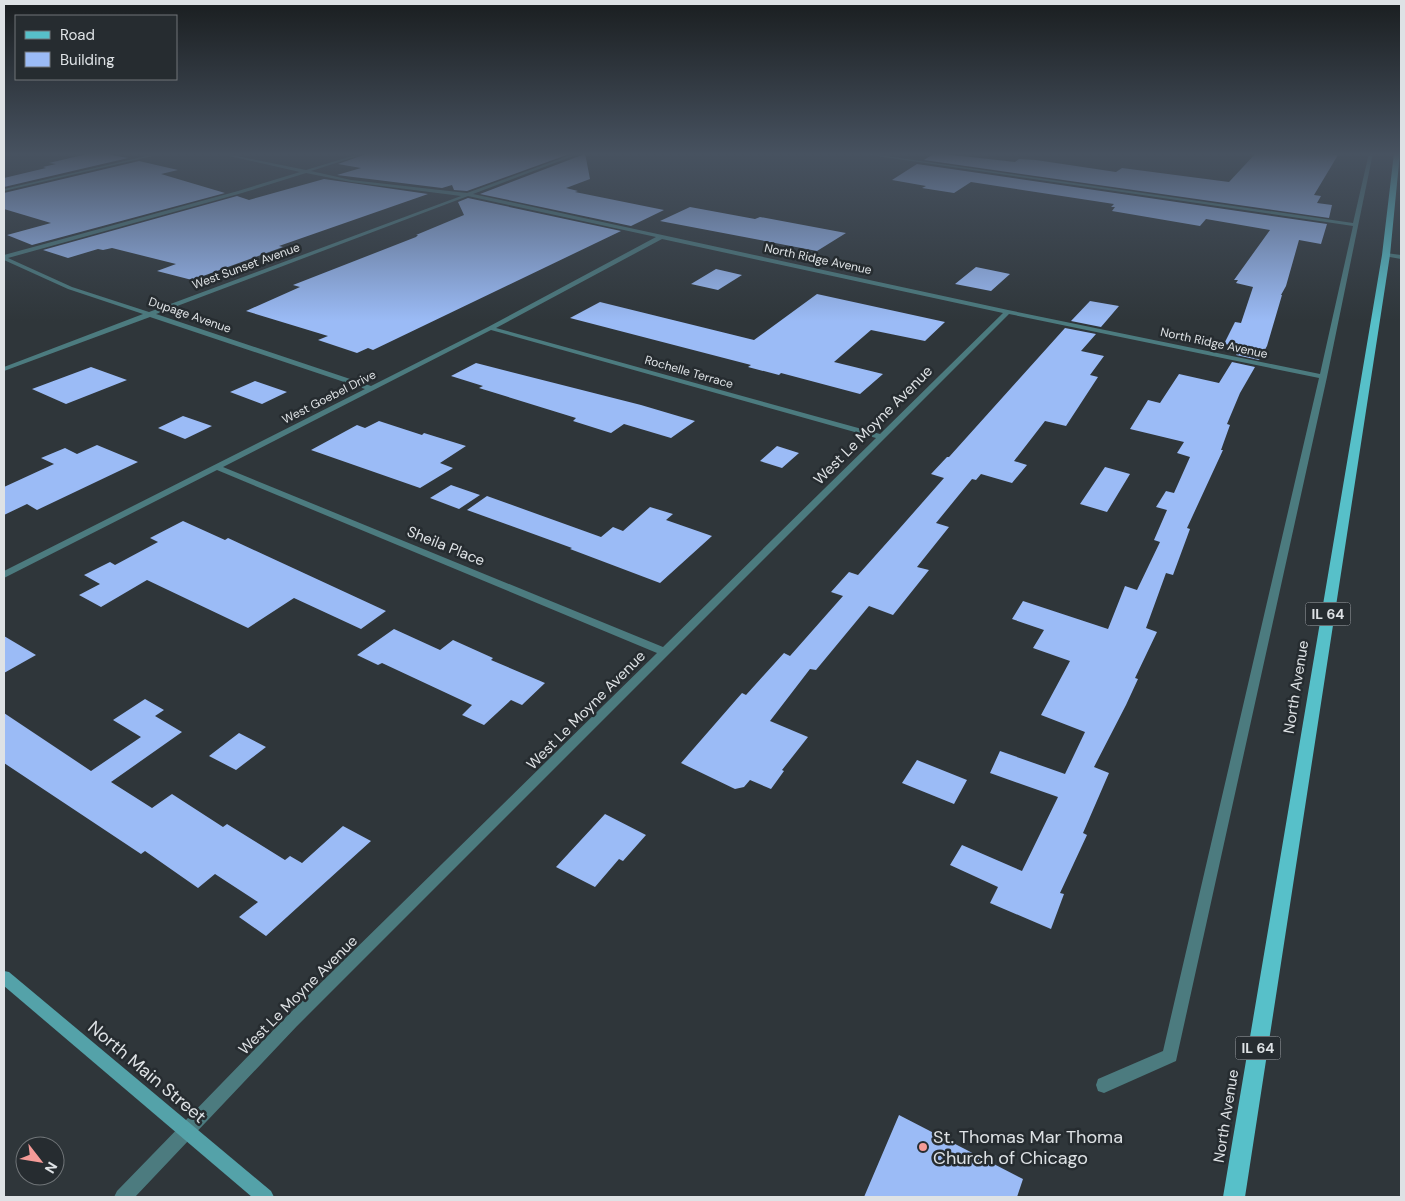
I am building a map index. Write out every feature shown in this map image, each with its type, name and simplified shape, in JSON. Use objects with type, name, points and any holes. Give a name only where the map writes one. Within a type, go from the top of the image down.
[{"type":"main road","name":"North Avenue","points":[[1234,1197],[1394,256],[1395,209]]},
{"type":"street","points":[[4,257],[174,209]]},
{"type":"street","name":"West Sunset Avenue","points":[[4,369],[431,209]]},
{"type":"street","name":"North Ridge Avenue","points":[[535,209],[1008,312],[1323,377]]},
{"type":"street","points":[[1246,209],[1354,225]]},
{"type":"street","points":[[1104,1085],[1170,1056],[1323,377],[1358,209]]},
{"type":"street","name":"West Goebel Drive","points":[[4,575],[490,328],[663,236]]},
{"type":"street","name":"Dupage Avenue","points":[[4,257],[42,277],[70,288],[371,388]]},
{"type":"street","name":"West Le Moyne Avenue","points":[[123,1197],[292,1021],[1008,312]]},
{"type":"street","name":"Rochelle Terrace","points":[[490,328],[882,437]]},
{"type":"street","name":"Sheila Place","points":[[216,467],[665,652]]},
{"type":"street","name":"North Main Street","points":[[4,978],[265,1197]]},
{"type":"building","points":[[4,209],[165,209],[32,245],[7,235],[51,223]]},
{"type":"building","points":[[190,209],[385,209],[279,246],[283,247],[192,280],[157,271],[176,264],[112,248],[98,249],[68,258],[43,250]]},
{"type":"building","points":[[461,209],[519,209],[621,231],[373,350],[368,348],[357,353],[318,340],[328,336],[246,311],[300,287],[293,285],[416,237],[418,235],[416,235],[464,215]]},
{"type":"building","points":[[551,209],[664,210],[631,226]]},
{"type":"building","points":[[686,209],[701,209],[755,219],[760,217],[846,233],[817,251],[660,221]]},
{"type":"building","points":[[1113,209],[1225,209],[1327,224],[1321,244],[1299,240],[1267,346],[1259,360],[1236,355],[1241,347],[1224,344],[1235,322],[1241,323],[1253,287],[1236,283],[1238,280],[1234,280],[1270,230],[1206,219],[1200,226],[1112,211]]},
{"type":"building","points":[[1266,209],[1331,209],[1329,218]]},
{"type":"building","points":[[976,267],[1010,274],[991,291],[955,284]]},
{"type":"building","points":[[716,269],[742,275],[718,290],[691,284]]},
{"type":"building","points":[[817,294],[945,322],[925,341],[871,330],[834,362],[883,374],[860,394],[781,373],[779,375],[748,367],[751,365],[570,318],[600,302],[754,340]]},
{"type":"building","points":[[1090,301],[1119,306],[1101,327],[1071,321]]},
{"type":"building","points":[[1065,328],[1096,334],[1081,351],[1104,356],[1090,375],[1098,377],[1066,426],[1045,421],[1014,461],[1027,465],[1012,483],[981,474],[976,480],[972,479],[936,523],[949,527],[917,567],[929,570],[893,615],[869,606],[816,670],[810,669],[770,721],[808,737],[782,770],[784,771],[771,789],[750,780],[744,787],[735,789],[681,763],[742,693],[746,695],[784,653],[790,656],[843,596],[831,592],[849,572],[858,575],[900,528],[944,478],[931,474],[949,457]]},
{"type":"building","points":[[1232,362],[1255,367],[1240,393],[1227,424],[1230,425],[1221,450],[1223,450],[1187,528],[1190,529],[1173,575],[1166,573],[1146,628],[1157,632],[1135,678],[1138,679],[1126,705],[1094,767],[1109,773],[1083,833],[1087,835],[1060,893],[1064,894],[1051,929],[990,903],[998,887],[950,865],[962,845],[1022,871],[1058,797],[990,773],[1000,751],[1065,774],[1085,732],[1041,715],[1070,661],[1033,648],[1044,630],[1012,619],[1023,601],[1108,629],[1125,586],[1137,590],[1160,542],[1154,540],[1167,510],[1156,507],[1166,491],[1174,493],[1190,457],[1177,453],[1184,442],[1130,429],[1148,400],[1160,403],[1179,374],[1219,383]]},
{"type":"building","points":[[476,363],[641,405],[695,421],[671,438],[624,424],[611,433],[573,421],[576,418],[479,388],[483,386],[451,376]]},
{"type":"building","points":[[91,367],[127,380],[66,404],[32,389]]},
{"type":"building","points":[[255,381],[287,392],[262,404],[230,392]]},
{"type":"building","points":[[183,416],[212,426],[185,439],[158,428]]},
{"type":"building","points":[[379,421],[422,435],[424,433],[466,446],[440,463],[453,468],[420,488],[311,450],[357,425],[365,428]]},
{"type":"building","points":[[97,445],[138,462],[37,510],[27,504],[4,515],[4,487],[54,464],[41,458],[65,448],[77,454]]},
{"type":"building","points":[[777,446],[799,453],[782,468],[760,461]]},
{"type":"building","points":[[1105,467],[1130,474],[1107,512],[1080,504]]},
{"type":"building","points":[[451,485],[480,495],[459,509],[430,498]]},
{"type":"building","points":[[487,496],[601,537],[613,527],[623,531],[650,507],[673,514],[666,520],[712,536],[660,583],[570,549],[572,548],[467,510]]},
{"type":"building","points":[[183,521],[225,540],[228,538],[386,611],[361,629],[294,598],[248,628],[147,580],[101,607],[79,595],[100,584],[84,575],[110,562],[115,565],[158,542],[150,538]]},
{"type":"building","points":[[394,629],[440,650],[453,640],[493,658],[491,660],[545,683],[522,705],[511,700],[484,725],[462,715],[472,705],[382,663],[378,665],[357,655]]},
{"type":"building","points":[[4,636],[36,655],[4,673]]},
{"type":"building","points":[[145,699],[164,710],[155,716],[182,732],[111,782],[152,808],[172,794],[223,827],[227,824],[285,860],[290,856],[302,863],[343,826],[371,841],[266,936],[239,917],[258,902],[215,874],[198,888],[145,851],[141,854],[4,763],[4,713],[91,771],[141,737],[113,720]]},
{"type":"building","points":[[239,733],[266,747],[236,770],[209,756]]},
{"type":"building","points":[[917,760],[967,780],[954,804],[902,783]]},
{"type":"building","points":[[605,814],[646,835],[623,861],[619,859],[595,887],[556,867]]},
{"type":"building","name":"St. Thomas Mar Thoma Church of Chicago","points":[[899,1115],[1023,1179],[1017,1197],[864,1197]]},
{"type":"place","name":"St. Thomas Mar Thoma Church of Chicago","points":[[923,1147]]}]
